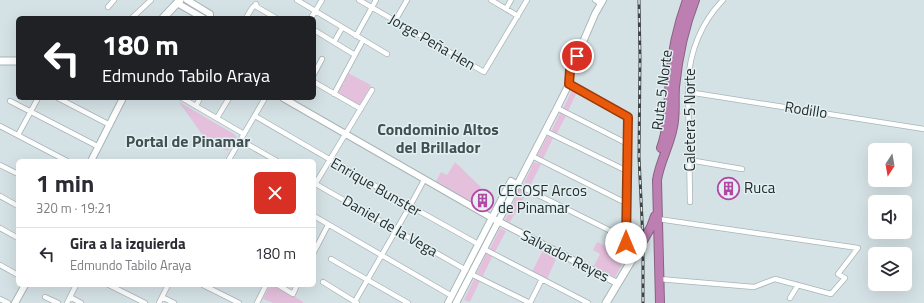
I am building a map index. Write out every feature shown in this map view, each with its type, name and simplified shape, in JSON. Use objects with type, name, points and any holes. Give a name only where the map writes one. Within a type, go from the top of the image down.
[{"type":"highway","points":[[676,39],[682,0]]},
{"type":"highway","name":"Ruta 5 Norte","points":[[660,303],[655,170],[667,127],[670,76],[676,39],[687,0]]},
{"type":"highway","name":"Ruta 5 Norte","points":[[657,303],[655,242],[658,173],[672,132],[676,74],[680,50],[695,0]]},
{"type":"highway","points":[[636,253],[656,218]]},
{"type":"highway","points":[[643,241],[648,240],[655,242]]},
{"type":"main road","points":[[165,16],[179,2]]},
{"type":"main road","points":[[0,61],[16,61]]},
{"type":"main road","points":[[606,303],[636,253]]},
{"type":"street","points":[[108,7],[114,0]]},
{"type":"street","points":[[134,16],[151,0]]},
{"type":"street","points":[[187,0],[210,14],[210,16]]},
{"type":"street","points":[[297,0],[387,54]]},
{"type":"street","points":[[312,16],[322,0]]},
{"type":"street","name":"Jorge Peña Hen","points":[[359,0],[484,72],[518,16]]},
{"type":"street","points":[[356,36],[376,0]]},
{"type":"street","points":[[395,21],[407,0]]},
{"type":"street","points":[[491,0],[518,16],[527,0]]},
{"type":"street","points":[[506,9],[511,0]]},
{"type":"street","points":[[316,217],[452,296],[459,302],[471,274],[569,84],[570,70],[595,14],[602,2],[595,0]]},
{"type":"street","name":"Caletera 5 Norte","points":[[690,202],[688,92],[690,64],[694,46],[706,21],[723,0]]},
{"type":"street","points":[[179,2],[200,16]]},
{"type":"street","points":[[247,16],[257,2]]},
{"type":"street","points":[[257,2],[257,7],[273,16]]},
{"type":"street","points":[[334,42],[342,28]]},
{"type":"street","points":[[316,31],[356,55]]},
{"type":"street","points":[[334,94],[363,40]]},
{"type":"street","points":[[316,70],[322,59]]},
{"type":"street","points":[[316,83],[361,109]]},
{"type":"street","points":[[569,84],[628,117],[625,238],[628,247],[636,253]]},
{"type":"street","points":[[316,181],[372,90]]},
{"type":"street","name":"Rodillo","points":[[688,92],[924,129]]},
{"type":"street","points":[[18,135],[37,100]]},
{"type":"street","points":[[62,100],[110,125]]},
{"type":"street","points":[[92,159],[122,100]]},
{"type":"street","points":[[186,100],[244,134]]},
{"type":"street","points":[[196,106],[199,100]]},
{"type":"street","points":[[217,118],[228,100]]},
{"type":"street","points":[[229,159],[264,100]]},
{"type":"street","name":"Salvador Reyes","points":[[286,100],[492,218],[618,283]]},
{"type":"street","points":[[10,101],[99,146]]},
{"type":"street","points":[[557,108],[628,144]]},
{"type":"street","name":"Enrique Bunster","points":[[255,116],[478,244]]},
{"type":"street","points":[[0,126],[63,159]]},
{"type":"street","points":[[545,131],[627,171]]},
{"type":"street","points":[[240,140],[273,159]]},
{"type":"street","points":[[532,156],[626,204]]},
{"type":"street","points":[[690,160],[742,169]]},
{"type":"street","points":[[0,165],[16,173]]},
{"type":"street","points":[[323,282],[356,303],[367,280],[424,180]]},
{"type":"street","points":[[448,303],[511,181],[625,238]]},
{"type":"street","name":"Daniel de la Vega","points":[[316,185],[466,270]]},
{"type":"street","points":[[0,196],[16,205]]},
{"type":"street","points":[[656,218],[858,248],[838,274],[845,278],[831,294],[775,279],[754,288],[659,279]]},
{"type":"street","points":[[316,248],[328,225]]},
{"type":"street","points":[[0,228],[16,237]]},
{"type":"street","points":[[484,249],[588,303]]},
{"type":"street","points":[[331,258],[408,303]]},
{"type":"street","points":[[0,265],[16,273]]},
{"type":"street","points":[[471,274],[530,303],[542,279]]},
{"type":"street","points":[[790,298],[798,286]]},
{"type":"street","points":[[15,303],[24,287]]},
{"type":"street","points":[[67,303],[75,287]]},
{"type":"street","points":[[113,287],[145,303]]},
{"type":"street","points":[[159,303],[166,287]]},
{"type":"street","points":[[207,287],[239,303]]},
{"type":"street","points":[[257,303],[265,287]]},
{"type":"street","points":[[281,287],[293,294],[296,287]]},
{"type":"street","points":[[45,297],[58,303]]},
{"type":"street","points":[[70,297],[82,303]]},
{"type":"street","points":[[162,297],[174,303]]},
{"type":"street","points":[[0,299],[8,303]]},
{"type":"shaded area","points":[[348,73],[371,85],[359,106],[337,92],[341,84],[343,85]]},
{"type":"shaded area","points":[[573,88],[578,90],[568,111],[563,109]]},
{"type":"shaded area","points":[[179,102],[234,134],[237,138],[228,151],[206,140]]},
{"type":"shaded area","points":[[561,111],[567,114],[556,135],[551,132]]},
{"type":"shaded area","points":[[548,135],[553,138],[543,159],[537,156]]},
{"type":"shaded area","points":[[455,162],[481,187],[471,203],[435,183],[441,172],[447,175]]},
{"type":"shaded area","points":[[534,162],[541,164],[530,186],[524,183]]},
{"type":"shaded area","points":[[520,188],[527,192],[510,222],[505,220]]},
{"type":"shaded area","points":[[500,228],[506,231],[495,252],[490,249]]},
{"type":"shaded area","points":[[619,239],[624,250],[628,254],[615,277],[594,266],[600,254],[593,250],[597,242],[618,252]]},
{"type":"shaded area","points":[[543,250],[557,257],[547,279],[532,272]]},
{"type":"shaded area","points":[[487,252],[493,255],[483,276],[477,273]]},
{"type":"shaded area","points":[[474,279],[480,281],[470,302],[464,300]]},
{"type":"shaded area","points":[[269,287],[277,287],[303,303],[273,303],[263,299]]},
{"type":"railway","points":[[639,0],[639,157],[643,241],[643,303]]},
{"type":"place","name":"Ruca","points":[[728,188]]},
{"type":"place","name":"CECOSF Arcos de Pinamar","points":[[483,200]]},
{"type":"district","name":"Condominio Altos del Brillador","points":[[438,138]]},
{"type":"district","name":"Portal de Pinamar","points":[[188,141]]},
{"type":"route","points":[[577,56],[570,70],[571,75],[569,84],[628,117],[626,243]]}]
